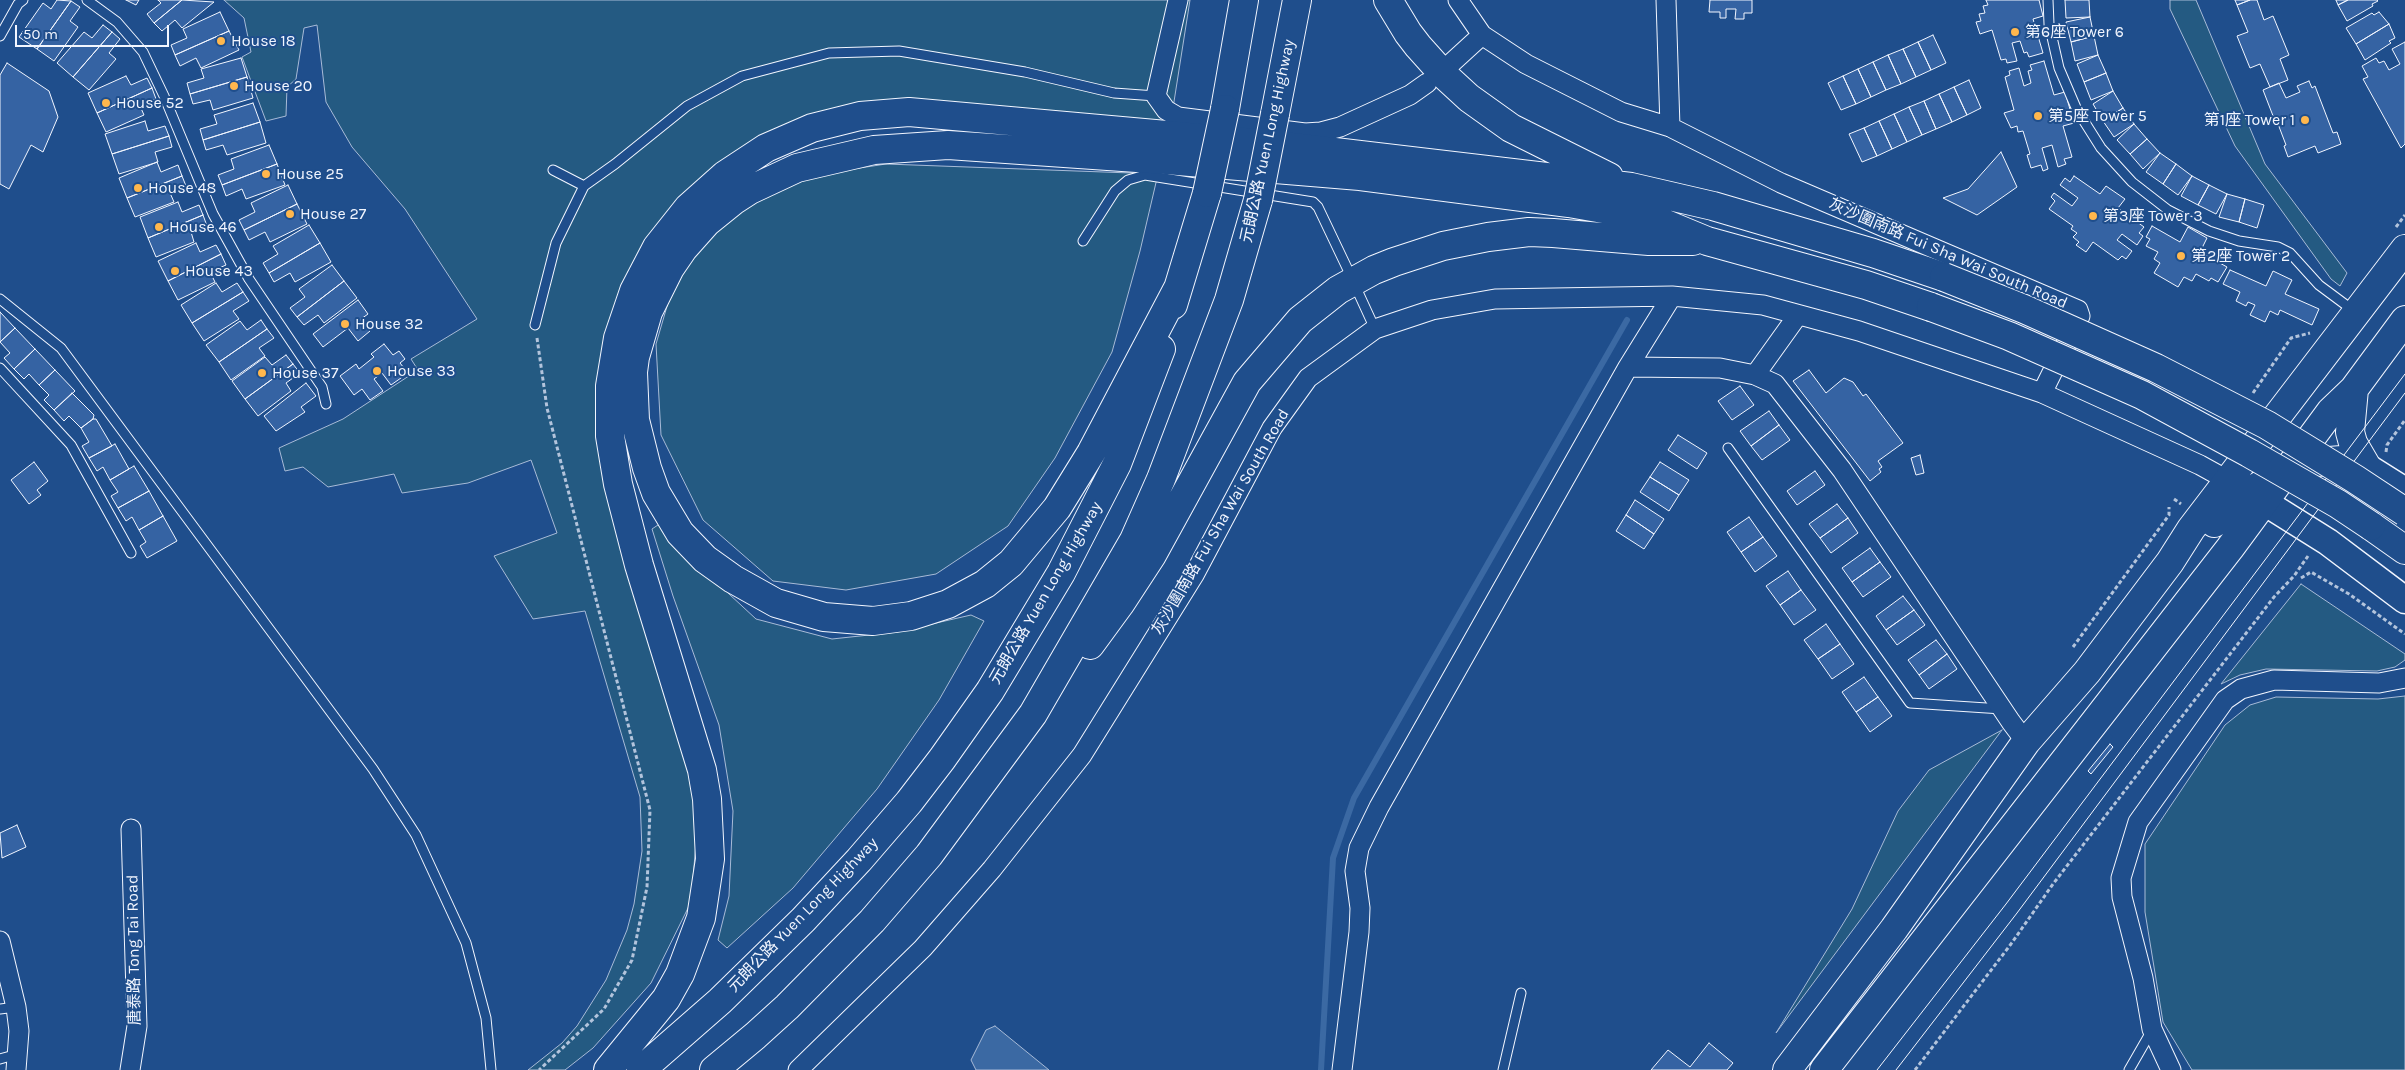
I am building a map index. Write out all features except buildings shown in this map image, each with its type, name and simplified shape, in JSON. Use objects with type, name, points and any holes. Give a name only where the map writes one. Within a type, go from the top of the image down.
[{"type":"main road","name":"元朗公路 Yuen Long Highway","points":[[641,1070],[720,1001],[803,920],[859,860],[909,802],[974,714],[1061,573],[1117,464],[1159,358],[1207,193],[1225,108],[1244,0]]},
{"type":"main road","name":"元朗公路 Yuen Long Highway","points":[[714,1070],[787,1007],[872,921],[930,855],[1033,714],[1134,540],[1161,479],[1206,366],[1232,292],[1256,208],[1297,0]]},
{"type":"main road","points":[[1388,0],[1418,46],[1444,76],[1469,98],[1511,128],[1631,187]]},
{"type":"main road","points":[[608,1070],[666,999],[680,974],[701,918],[710,859],[707,799],[702,770],[639,564],[618,484],[610,436],[610,386],[618,338],[634,291],[657,247],[688,208],[724,175],[766,148],[812,128],[860,116],[909,112],[1267,144],[1631,187],[1722,208],[1873,253],[1944,277],[2024,309],[2164,372],[2268,426],[2405,512]]},
{"type":"main road","points":[[1178,288],[1091,453],[1057,508],[1011,563],[985,584],[948,604],[911,616],[873,621],[824,617],[789,608],[733,579],[705,559],[680,533],[656,493],[642,452],[635,420],[633,372],[635,357],[648,312],[666,275],[695,236],[732,201],[766,181],[790,171],[845,155],[901,147],[948,145],[1360,176],[1569,202],[1649,217],[1707,241],[1866,285],[2009,336],[2142,395],[2250,453],[2338,504],[2405,550]]},
{"type":"main road","points":[[1033,714],[1096,637],[1126,596],[1179,508],[1247,382],[1300,320],[1338,290],[1374,270],[1394,262],[1443,246],[1488,236],[1545,233],[1649,241],[1707,241]]},
{"type":"main road","points":[[1824,1070],[2230,548],[2246,491],[2356,312],[2405,249]]},
{"type":"main road","points":[[2287,469],[2331,410],[2354,389],[2405,320]]},
{"type":"main road","points":[[2354,389],[2350,432],[2352,443],[2377,459],[2405,491]]},
{"type":"main road","points":[[1787,1070],[1894,929],[2026,742],[2087,672],[2170,562],[2205,536],[2221,514],[2246,491],[2287,469],[2316,462],[2342,460],[2355,462],[2377,459]]},
{"type":"main road","points":[[2246,491],[2328,542],[2405,600]]},
{"type":"street","points":[[1178,0],[1156,96],[1166,110],[1178,117],[1305,133],[1321,132],[1340,127],[1410,95],[1427,83]]},
{"type":"street","points":[[1448,67],[1482,35],[1458,0]]},
{"type":"street","points":[[1666,0],[1670,127]]},
{"type":"street","name":"灰沙圍南路 Fui Sha Wai South Road","points":[[798,1070],[923,948],[992,869],[1082,755],[1194,575],[1272,428],[1308,378],[1375,329],[1432,310],[1495,299],[1672,296],[1763,305],[1859,332],[2042,394],[2080,316],[2078,310],[1781,183],[1670,127],[1621,112],[1526,64],[1482,35]]},
{"type":"street","points":[[1342,1070],[1359,932],[1360,908],[1355,871],[1359,848],[1379,806],[1628,367],[1672,296]]},
{"type":"street","points":[[1755,375],[1798,315]]},
{"type":"street","points":[[1628,367],[1720,368],[1755,375],[1775,384],[1842,470],[2026,742]]},
{"type":"street","points":[[2042,394],[2200,465],[2246,491]]},
{"type":"street","points":[[2171,1070],[2152,1029],[2143,978],[2122,897],[2120,878],[2138,822],[2225,700],[2241,689],[2258,682],[2274,680],[2379,683],[2405,678]]},
{"type":"street","name":"唐泰路 Tong Tai Road","points":[[130,1070],[137,1026],[131,829]]},
{"type":"street","points":[[0,941],[17,1062]]},
{"type":"lane","points":[[0,36],[18,4],[23,0]]},
{"type":"lane","points":[[87,0],[117,22],[143,52],[164,96],[213,214],[249,279],[322,387],[326,404]]},
{"type":"lane","points":[[2048,0],[2049,24],[2059,68],[2077,110],[2102,148],[2132,182],[2168,210],[2209,231],[2238,241],[2278,246],[2290,253],[2319,285],[2356,312]]},
{"type":"lane","points":[[536,325],[556,243],[584,186],[615,164],[687,106],[742,76],[829,53],[899,51],[1025,72],[1114,93],[1156,96]]},
{"type":"lane","points":[[553,170],[584,186]]},
{"type":"lane","points":[[1083,241],[1115,191],[1128,180],[1145,175],[1314,202],[1348,270]]},
{"type":"lane","points":[[1358,292],[1375,329]]},
{"type":"lane","points":[[0,299],[61,348],[373,769],[410,827],[466,943],[486,1018],[491,1070]]},
{"type":"lane","points":[[0,368],[71,445],[131,553]]},
{"type":"lane","points":[[1728,448],[1910,703],[2002,709]]},
{"type":"lane","points":[[1503,1070],[1521,993]]},
{"type":"lane","points":[[2129,1070],[2152,1029]]},
{"type":"lane","points":[[0,1059],[17,1062]]},
{"type":"path","points":[[536,325],[548,408],[650,810],[647,887],[632,960],[604,1009],[539,1070]]},
{"type":"path","points":[[2291,338],[2313,332]]},
{"type":"path","points":[[2377,459],[2405,420]]},
{"type":"path","points":[[2169,507],[2169,515]]},
{"type":"path","points":[[1915,1070],[2011,944],[2053,884],[2274,597],[2308,556]]},
{"type":"path","points":[[2301,578],[2311,572],[2349,594],[2405,634]]},
{"type":"path","points":[[2282,581],[2286,584]]},
{"type":"shaded area","points":[[224,0],[1190,0],[1170,127],[983,108],[750,143],[661,220],[626,294],[612,383],[698,819],[691,902],[651,983],[593,1048],[565,1070],[528,1070],[562,1043],[577,1026],[606,980],[627,930],[634,904],[642,851],[640,797],[585,611],[533,619],[494,556],[557,533],[531,460],[468,483],[402,493],[394,474],[328,487],[303,467],[285,471],[279,448],[343,419],[418,370],[411,359],[477,319],[405,209],[352,147],[326,102],[317,25],[304,28],[296,79],[287,87],[286,116],[266,121],[242,57],[251,52],[244,18]]},
{"type":"shaded area","points":[[2170,0],[2196,0],[2265,164],[2347,273],[2340,286],[2331,279],[2235,146],[2170,9]]},
{"type":"shaded area","points":[[886,164],[1158,174],[1140,251],[1112,352],[1055,458],[1008,526],[936,574],[846,590],[773,581],[703,520],[661,435],[656,344],[677,272],[730,218],[800,177]]},
{"type":"shaded area","points":[[661,523],[701,568],[756,619],[832,639],[897,632],[971,615],[984,621],[939,700],[877,789],[793,888],[727,948],[718,940],[729,896],[733,811],[719,725],[673,596],[652,529]]},
{"type":"shaded area","points":[[2301,584],[2405,654],[2405,660],[2395,667],[2377,671],[2266,669],[2240,675],[2221,684]]},
{"type":"shaded area","points":[[2405,696],[2405,1070],[2192,1070],[2163,1022],[2145,912],[2145,844],[2225,725],[2250,705],[2276,697],[2378,699]]},
{"type":"shaded area","points":[[2002,730],[1776,1033],[1852,909],[1898,811],[1929,770]]},
{"type":"shaded area","points":[[995,1026],[1049,1070],[976,1070],[971,1060],[986,1030]]},
{"type":"waterway","points":[[1321,1070],[1333,858],[1354,798],[1627,320]]},
{"type":"tram line","points":[[1877,1070],[2006,904],[2405,374]]},
{"type":"tram line","points":[[1896,1070],[2017,913],[2405,393]]},
{"type":"place","name":"第6座 Tower 6","points":[[2015,32]]},
{"type":"place","name":"House 18","points":[[221,41]]},
{"type":"place","name":"House 20","points":[[234,86]]},
{"type":"place","name":"House 52","points":[[106,103]]},
{"type":"place","name":"第5座 Tower 5","points":[[2038,116]]},
{"type":"place","name":"第1座 Tower 1","points":[[2305,120]]},
{"type":"place","name":"House 25","points":[[266,174]]},
{"type":"place","name":"House 48","points":[[138,188]]},
{"type":"place","name":"House 27","points":[[290,214]]},
{"type":"place","name":"第3座 Tower 3","points":[[2093,216]]},
{"type":"place","name":"House 46","points":[[159,227]]},
{"type":"place","name":"第2座 Tower 2","points":[[2181,256]]},
{"type":"place","name":"House 43","points":[[175,271]]},
{"type":"place","name":"House 32","points":[[345,324]]},
{"type":"place","name":"House 33","points":[[377,371]]},
{"type":"place","name":"House 37","points":[[262,373]]}]
